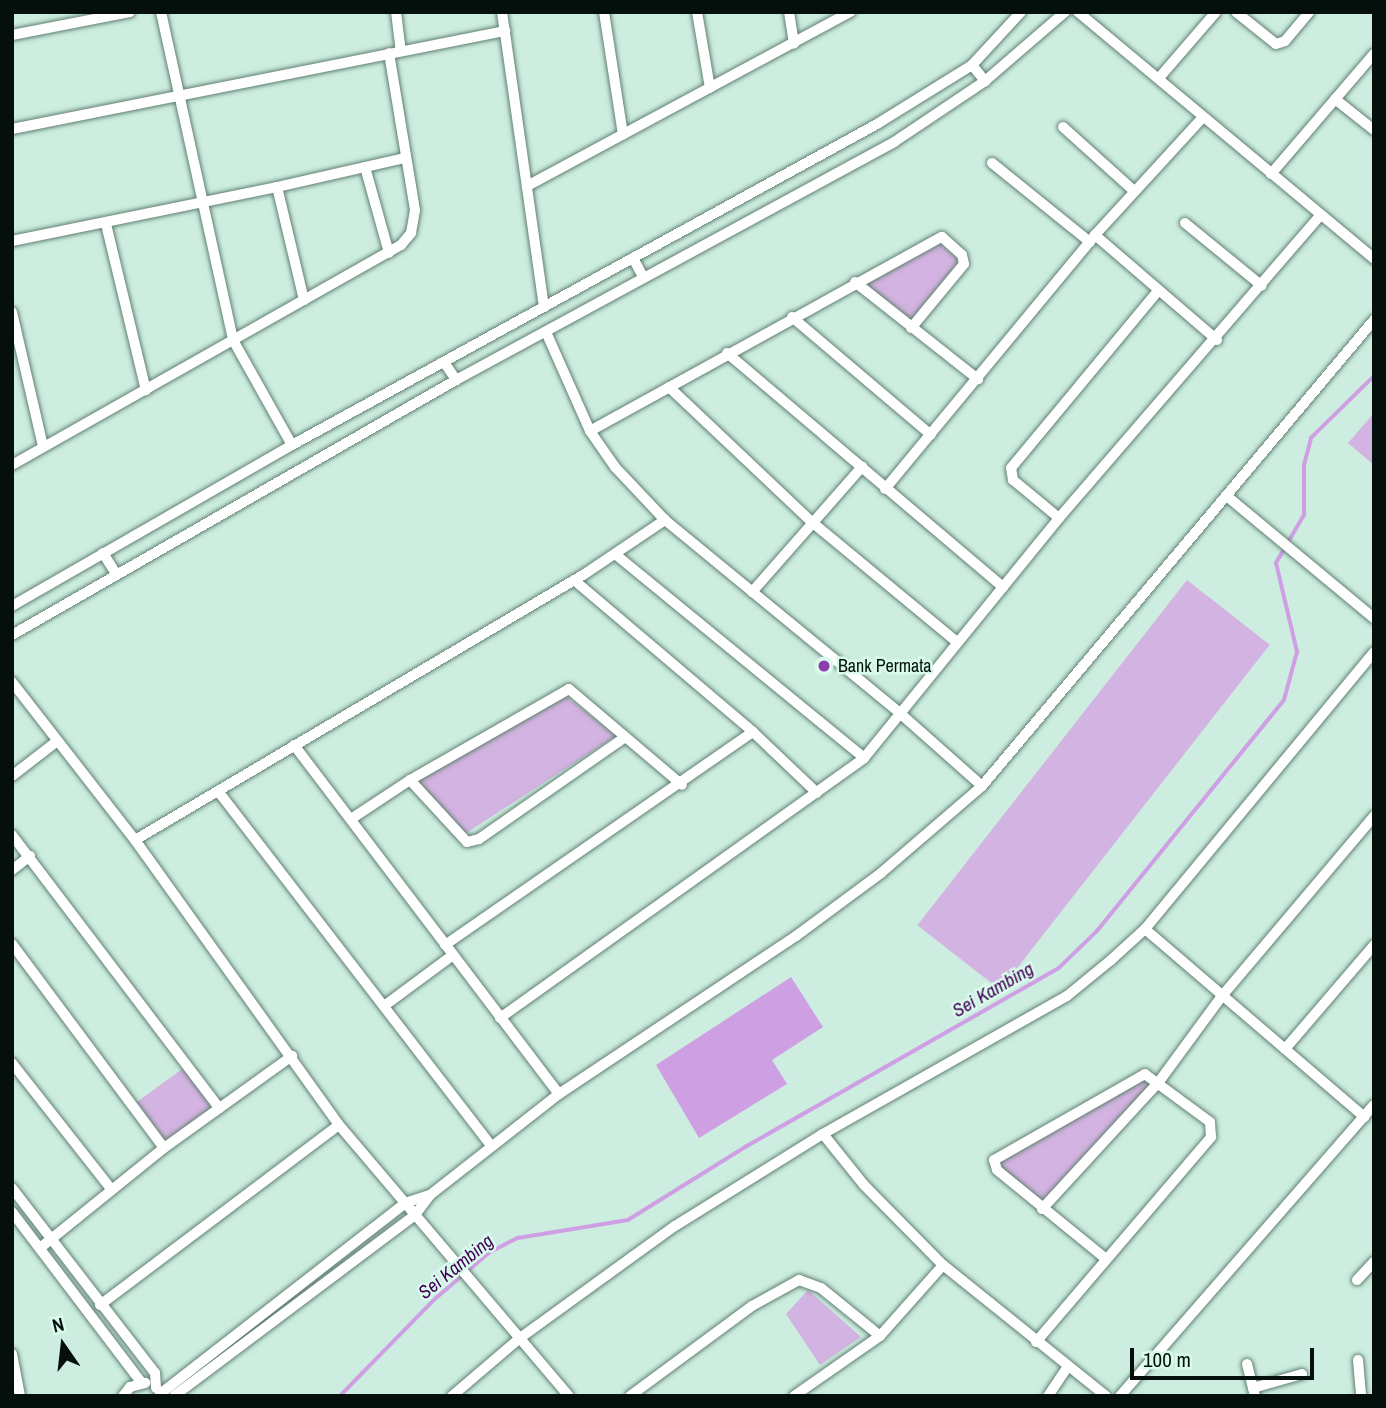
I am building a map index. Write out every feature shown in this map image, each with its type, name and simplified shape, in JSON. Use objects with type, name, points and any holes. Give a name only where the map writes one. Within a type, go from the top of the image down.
[{"type":"street","points":[[12,35],[130,12]]},
{"type":"street","points":[[161,12],[199,203],[233,340],[292,445]]},
{"type":"street","points":[[396,12],[401,51]]},
{"type":"street","points":[[502,12],[529,185],[544,307]]},
{"type":"street","points":[[604,12],[623,135]]},
{"type":"street","points":[[697,12],[710,88]]},
{"type":"street","points":[[789,12],[794,44]]},
{"type":"street","points":[[529,185],[850,12]]},
{"type":"street","points":[[12,606],[292,445],[877,124],[972,65],[1021,12]]},
{"type":"street","points":[[12,635],[115,572],[456,380],[894,142],[985,81],[1065,12]]},
{"type":"street","points":[[1078,12],[1374,259]]},
{"type":"street","points":[[1159,78],[1216,12]]},
{"type":"street","points":[[1236,12],[1276,44],[1285,41],[1309,12]]},
{"type":"street","points":[[12,129],[505,31]]},
{"type":"street","points":[[12,465],[389,253],[411,233],[415,210],[389,53]]},
{"type":"street","points":[[1271,173],[1374,54]]},
{"type":"street","points":[[972,65],[985,81]]},
{"type":"street","points":[[1335,99],[1374,131]]},
{"type":"street","points":[[886,489],[1093,238],[1203,117]]},
{"type":"street","points":[[1063,127],[1134,191]]},
{"type":"street","points":[[12,241],[106,224],[405,158]]},
{"type":"street","points":[[992,163],[1093,238],[1216,340]]},
{"type":"street","points":[[365,167],[389,253]]},
{"type":"street","points":[[277,187],[304,300]]},
{"type":"street","points":[[500,1018],[864,758],[902,715],[957,642],[1059,518],[1216,340],[1320,216]]},
{"type":"street","points":[[1185,223],[1262,286]]},
{"type":"street","points":[[106,224],[146,390]]},
{"type":"street","points":[[590,431],[934,238],[951,244],[964,264],[911,328]]},
{"type":"street","points":[[633,257],[643,277]]},
{"type":"street","points":[[855,282],[978,379]]},
{"type":"street","points":[[1059,518],[1013,480],[1011,468],[1158,290]]},
{"type":"street","points":[[12,312],[44,446]]},
{"type":"street","points":[[792,317],[931,435]]},
{"type":"street","points":[[174,1396],[293,1304],[415,1215],[430,1195],[559,1094],[796,936],[881,873],[982,786],[1228,497],[1374,320]]},
{"type":"street","points":[[546,332],[590,431],[615,467],[665,520],[902,715],[982,786]]},
{"type":"street","points":[[727,353],[1003,587]]},
{"type":"street","points":[[444,362],[456,380]]},
{"type":"street","points":[[669,387],[813,523],[957,642]]},
{"type":"street","points":[[751,592],[862,467]]},
{"type":"street","points":[[1228,497],[1374,618]]},
{"type":"street","points":[[135,840],[574,580],[665,520]]},
{"type":"street","points":[[103,553],[115,572]]},
{"type":"street","points":[[615,554],[864,758]]},
{"type":"street","points":[[574,580],[753,732],[817,793]]},
{"type":"street","points":[[452,1396],[520,1338],[675,1226],[823,1134],[1067,996],[1145,929],[1374,652]]},
{"type":"street","points":[[12,682],[56,742],[135,840],[339,1125],[415,1215],[460,1262],[569,1396]]},
{"type":"street","points":[[351,819],[410,780],[569,689],[682,785]]},
{"type":"street","points":[[445,944],[682,785],[753,732]]},
{"type":"street","points":[[410,780],[461,841],[467,842],[478,839],[625,737]]},
{"type":"street","points":[[12,776],[56,742]]},
{"type":"street","points":[[294,744],[559,1094]]},
{"type":"street","points":[[218,791],[491,1146]]},
{"type":"street","points":[[1042,1209],[1158,1083],[1222,996],[1374,816]]},
{"type":"street","points":[[12,835],[219,1108]]},
{"type":"street","points":[[12,870],[30,856]]},
{"type":"street","points":[[1145,929],[1364,1117]]},
{"type":"street","points":[[12,944],[164,1148]]},
{"type":"street","points":[[1285,1049],[1374,945]]},
{"type":"street","points":[[384,1006],[453,955]]},
{"type":"street","points":[[40,1248],[164,1148],[292,1056]]},
{"type":"street","points":[[12,1063],[111,1189]]},
{"type":"street","points":[[1036,1342],[1213,1131],[1210,1122],[1143,1075],[994,1160],[997,1170],[1105,1259]]},
{"type":"street","points":[[1119,1396],[1374,1105]]},
{"type":"street","points":[[100,1304],[339,1125]]},
{"type":"street","points":[[823,1134],[864,1185],[943,1265],[1067,1368],[1106,1396]]},
{"type":"street","points":[[12,1188],[155,1373],[159,1393]]},
{"type":"street","points":[[159,1393],[285,1292],[405,1203],[430,1195]]},
{"type":"street","points":[[12,1212],[142,1383],[159,1393]]},
{"type":"street","points":[[1357,1280],[1374,1262]]},
{"type":"street","points":[[797,1395],[880,1336],[943,1265]]},
{"type":"street","points":[[630,1396],[752,1306],[799,1280],[821,1288],[880,1336]]},
{"type":"street","points":[[285,1292],[293,1304]]},
{"type":"street","points":[[12,1354],[20,1396]]},
{"type":"street","points":[[1358,1360],[1361,1396]]},
{"type":"street","points":[[1247,1364],[1254,1392],[1301,1374]]},
{"type":"street","points":[[1048,1396],[1067,1368]]},
{"type":"street","points":[[123,1396],[130,1387],[142,1383]]},
{"type":"shaded area","points":[[935,240],[963,263],[912,326],[856,282]]},
{"type":"shaded area","points":[[1374,413],[1374,465],[1348,443]]},
{"type":"shaded area","points":[[1187,580],[1270,645],[1000,990],[917,925]]},
{"type":"shaded area","points":[[562,693],[616,736],[463,835],[415,780]]},
{"type":"shaded area","points":[[791,977],[823,1027],[772,1060],[787,1084],[699,1138],[656,1065]]},
{"type":"shaded area","points":[[185,1067],[213,1106],[162,1143],[134,1104]]},
{"type":"shaded area","points":[[1148,1076],[1157,1084],[1042,1205],[995,1163]]},
{"type":"shaded area","points":[[808,1290],[861,1337],[820,1365],[786,1314]]},
{"type":"waterway","name":"Sei Kambing","points":[[340,1396],[436,1298],[490,1252],[518,1238],[628,1220],[747,1146],[1059,968],[1097,931],[1284,700],[1297,652],[1276,563],[1304,515],[1304,465],[1311,438],[1374,376]]},
{"type":"place","name":"Bank Permata","points":[[824,666]]}]
